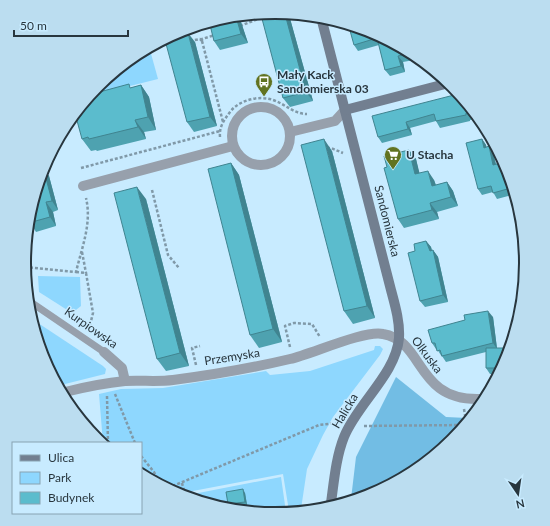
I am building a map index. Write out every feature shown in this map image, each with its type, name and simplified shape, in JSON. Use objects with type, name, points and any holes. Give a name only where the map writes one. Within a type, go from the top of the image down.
[{"type":"street","name":"Sandomierska","points":[[323,24],[391,290],[397,316],[399,339]]},
{"type":"street","points":[[290,132],[334,120],[345,110],[442,85]]},
{"type":"street","points":[[255,107],[268,107],[278,112],[286,121],[290,132],[289,145],[284,156],[273,164],[262,166],[251,164],[240,157],[233,146],[231,133],[235,122],[244,112],[255,107]]},
{"type":"street","points":[[83,186],[233,146]]},
{"type":"street","name":"Przemyska","points":[[68,391],[125,381],[173,380],[261,366],[302,356],[374,334],[381,333],[399,339]]},
{"type":"street","name":"Olkuska","points":[[399,339],[433,384],[442,391],[462,399],[477,400]]},
{"type":"street","name":"Halicka","points":[[331,500],[340,449],[344,436],[387,371],[399,339]]},
{"type":"street","name":"Kurpiowska","points":[[104,352],[122,368],[125,381]]},
{"type":"lane","name":"Kurpiowska","points":[[35,305],[104,352]]},
{"type":"path","points":[[236,28],[255,20]]},
{"type":"path","points":[[186,42],[195,40],[202,41],[202,39],[217,34]]},
{"type":"path","points":[[202,41],[223,122]]},
{"type":"path","points":[[222,149],[220,131],[223,122],[232,110],[241,103],[254,98],[273,100],[289,109],[310,114]]},
{"type":"path","points":[[82,168],[220,131]]},
{"type":"path","points":[[324,149],[331,148],[346,154]]},
{"type":"path","points":[[152,190],[168,255],[179,268]]},
{"type":"path","points":[[76,272],[82,251],[89,212]]},
{"type":"path","points":[[82,251],[93,313],[91,326],[84,337]]},
{"type":"path","points":[[31,268],[86,273]]},
{"type":"path","points":[[289,343],[285,326],[294,323],[312,324],[327,348]]},
{"type":"path","points":[[195,360],[192,348],[200,346]]},
{"type":"path","points":[[111,383],[135,442]]},
{"type":"path","points":[[107,395],[108,441]]},
{"type":"path","points":[[175,485],[319,425],[336,423],[351,426],[458,424]]},
{"type":"path","points":[[142,457],[156,476]]},
{"type":"path","points":[[182,483],[184,489]]},
{"type":"green space","points":[[151,53],[158,79],[99,94],[126,69]]},
{"type":"green space","points":[[38,276],[80,277],[81,306],[72,313],[39,292]]},
{"type":"green space","points":[[38,323],[103,366],[106,369],[105,374],[64,384],[56,371]]},
{"type":"green space","points":[[375,346],[380,346],[383,349],[333,417],[307,469],[302,505],[288,506],[283,474],[191,491],[167,482],[142,468],[142,442],[109,442],[102,436],[99,394],[121,389],[163,388],[266,371],[270,375],[310,371],[374,350]]},
{"type":"green space","points":[[281,477],[285,506],[243,505],[212,499],[196,494]]},
{"type":"shaded area","points":[[396,377],[446,417],[464,418],[448,436],[411,466],[383,482],[352,494],[356,457]]},
{"type":"building","points":[[262,20],[287,20],[306,92],[283,98]]},
{"type":"building","points":[[238,22],[241,34],[214,41],[211,27]]},
{"type":"building","points":[[350,31],[372,40],[354,45]]},
{"type":"building","points":[[189,35],[210,117],[187,122],[166,44]]},
{"type":"building","points":[[378,42],[402,55],[398,56],[401,66],[385,70]]},
{"type":"building","points":[[129,84],[130,88],[141,85],[148,117],[135,120],[138,127],[89,139],[88,137],[82,139],[77,120],[101,92]]},
{"type":"building","points":[[453,95],[468,113],[466,115],[436,121],[434,114],[406,122],[408,129],[378,137],[372,116]]},
{"type":"building","points":[[324,139],[367,306],[344,311],[301,145]]},
{"type":"building","points":[[482,139],[484,148],[489,146],[493,165],[498,164],[507,189],[493,193],[491,186],[478,189],[466,143]]},
{"type":"building","points":[[409,150],[415,174],[428,171],[432,186],[447,182],[451,197],[430,203],[432,210],[398,219],[384,168],[387,167],[384,156]]},
{"type":"building","points":[[231,163],[273,329],[250,335],[208,169]]},
{"type":"building","points":[[46,179],[52,201],[46,202],[50,217],[35,221],[39,200]]},
{"type":"building","points":[[137,187],[180,353],[157,359],[114,193]]},
{"type":"building","points":[[426,241],[430,251],[433,250],[443,295],[420,301],[408,253],[415,251],[414,244]]},
{"type":"building","points":[[488,311],[493,343],[442,356],[440,350],[437,351],[435,343],[432,343],[428,330],[465,320],[464,315]]},
{"type":"building","points":[[486,348],[503,348],[495,368],[486,368]]},
{"type":"building","points":[[243,489],[245,502],[234,503],[228,502],[226,492]]},
{"type":"place","name":"Mały Kack Sandomierska 03","points":[[264,97]]},
{"type":"place","name":"U Stacha","points":[[393,170]]}]
